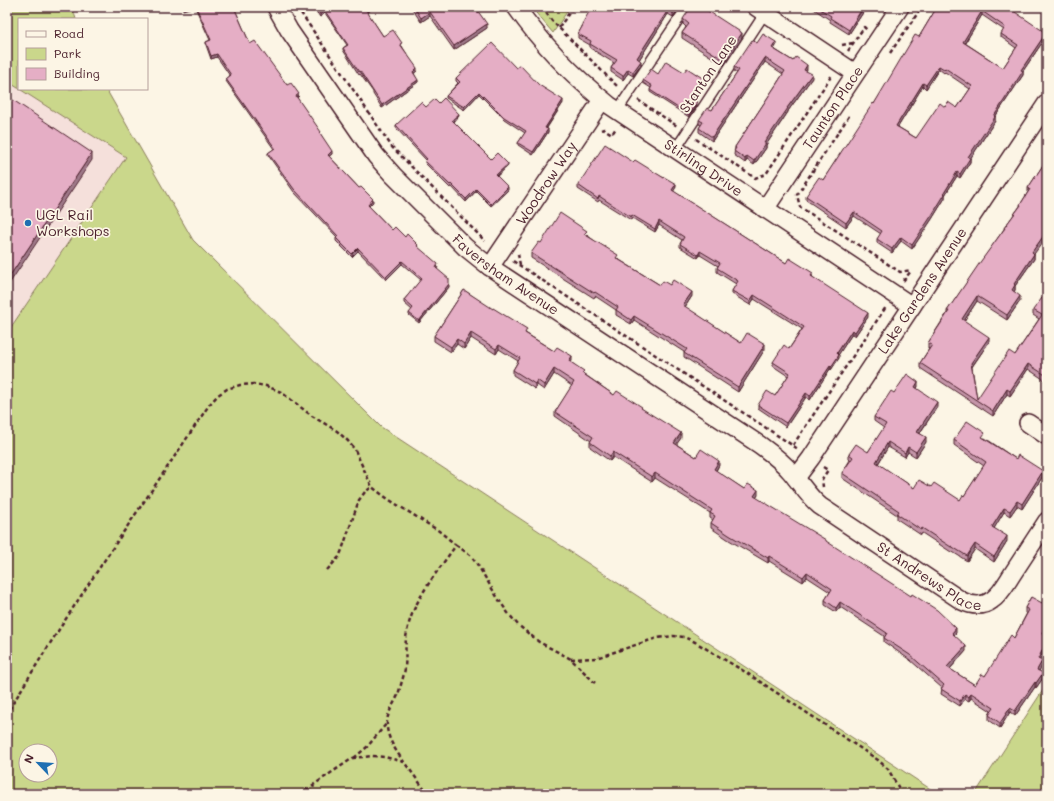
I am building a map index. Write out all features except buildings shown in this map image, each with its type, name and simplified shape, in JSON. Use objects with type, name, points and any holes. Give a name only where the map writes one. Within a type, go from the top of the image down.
[{"type":"street","name":"Faversham Avenue","points":[[276,7],[294,36],[376,156],[464,247],[490,267],[760,445],[779,460],[796,478]]},
{"type":"street","name":"Stirling Drive","points":[[516,7],[542,41],[602,100],[675,150],[912,306]]},
{"type":"street","name":"Taunton Place","points":[[765,209],[900,7]]},
{"type":"street","points":[[761,10],[855,73]]},
{"type":"street","name":"Woodrow Way","points":[[490,267],[602,100]]},
{"type":"street","name":"Lake Gardens Avenue","points":[[796,478],[811,458],[1047,103]]},
{"type":"street","points":[[1028,423],[1047,436]]},
{"type":"street","name":"St Andrews Place","points":[[796,478],[808,494],[826,510],[962,601],[972,605],[981,605],[997,596],[1047,521]]},
{"type":"lane","points":[[617,111],[687,7]]},
{"type":"lane","name":"Stanton Lane","points":[[675,150],[761,10]]},
{"type":"path","points":[[297,7],[392,147],[490,246],[828,470],[822,478],[823,488]]},
{"type":"path","points":[[542,7],[558,28],[618,87],[628,94]]},
{"type":"path","points":[[558,28],[573,7]]},
{"type":"path","points":[[755,178],[766,174],[854,42]]},
{"type":"path","points":[[793,446],[911,270],[900,272],[800,207],[797,195],[851,113]]},
{"type":"path","points":[[7,716],[8,710],[40,659],[209,405],[218,395],[227,389],[240,385],[253,384],[266,386],[280,392],[312,416],[337,431],[355,450],[372,487],[388,499],[439,531],[470,555],[499,600],[518,625],[539,642],[572,659],[596,683]]},
{"type":"path","points":[[327,570],[339,557],[359,500],[365,492],[372,487]]},
{"type":"path","points":[[428,794],[396,751],[390,737],[387,723],[390,710],[398,694],[404,674],[409,620],[430,582],[456,544]]},
{"type":"path","points":[[572,659],[596,658],[657,638],[673,636],[684,637],[747,673],[878,760],[888,769],[902,794]]},
{"type":"path","points":[[300,794],[354,758],[367,747],[387,723]]},
{"type":"path","points":[[354,758],[372,756],[386,757],[404,762]]},
{"type":"path","points":[[310,794],[315,784]]},
{"type":"path","points":[[7,785],[8,794]]},
{"type":"shaded area","points":[[7,81],[18,88],[18,90],[21,90],[126,157],[7,333]]},
{"type":"green space","points":[[7,7],[72,7],[76,18],[18,18],[18,88],[7,81]]},
{"type":"green space","points":[[531,7],[570,7],[553,33]]},
{"type":"green space","points":[[22,90],[107,90],[193,240],[381,427],[938,794],[7,794],[7,333],[126,157]]},
{"type":"green space","points":[[1047,684],[1047,794],[975,794]]},
{"type":"place","name":"UGL Rail Workshops","points":[[28,223]]}]
